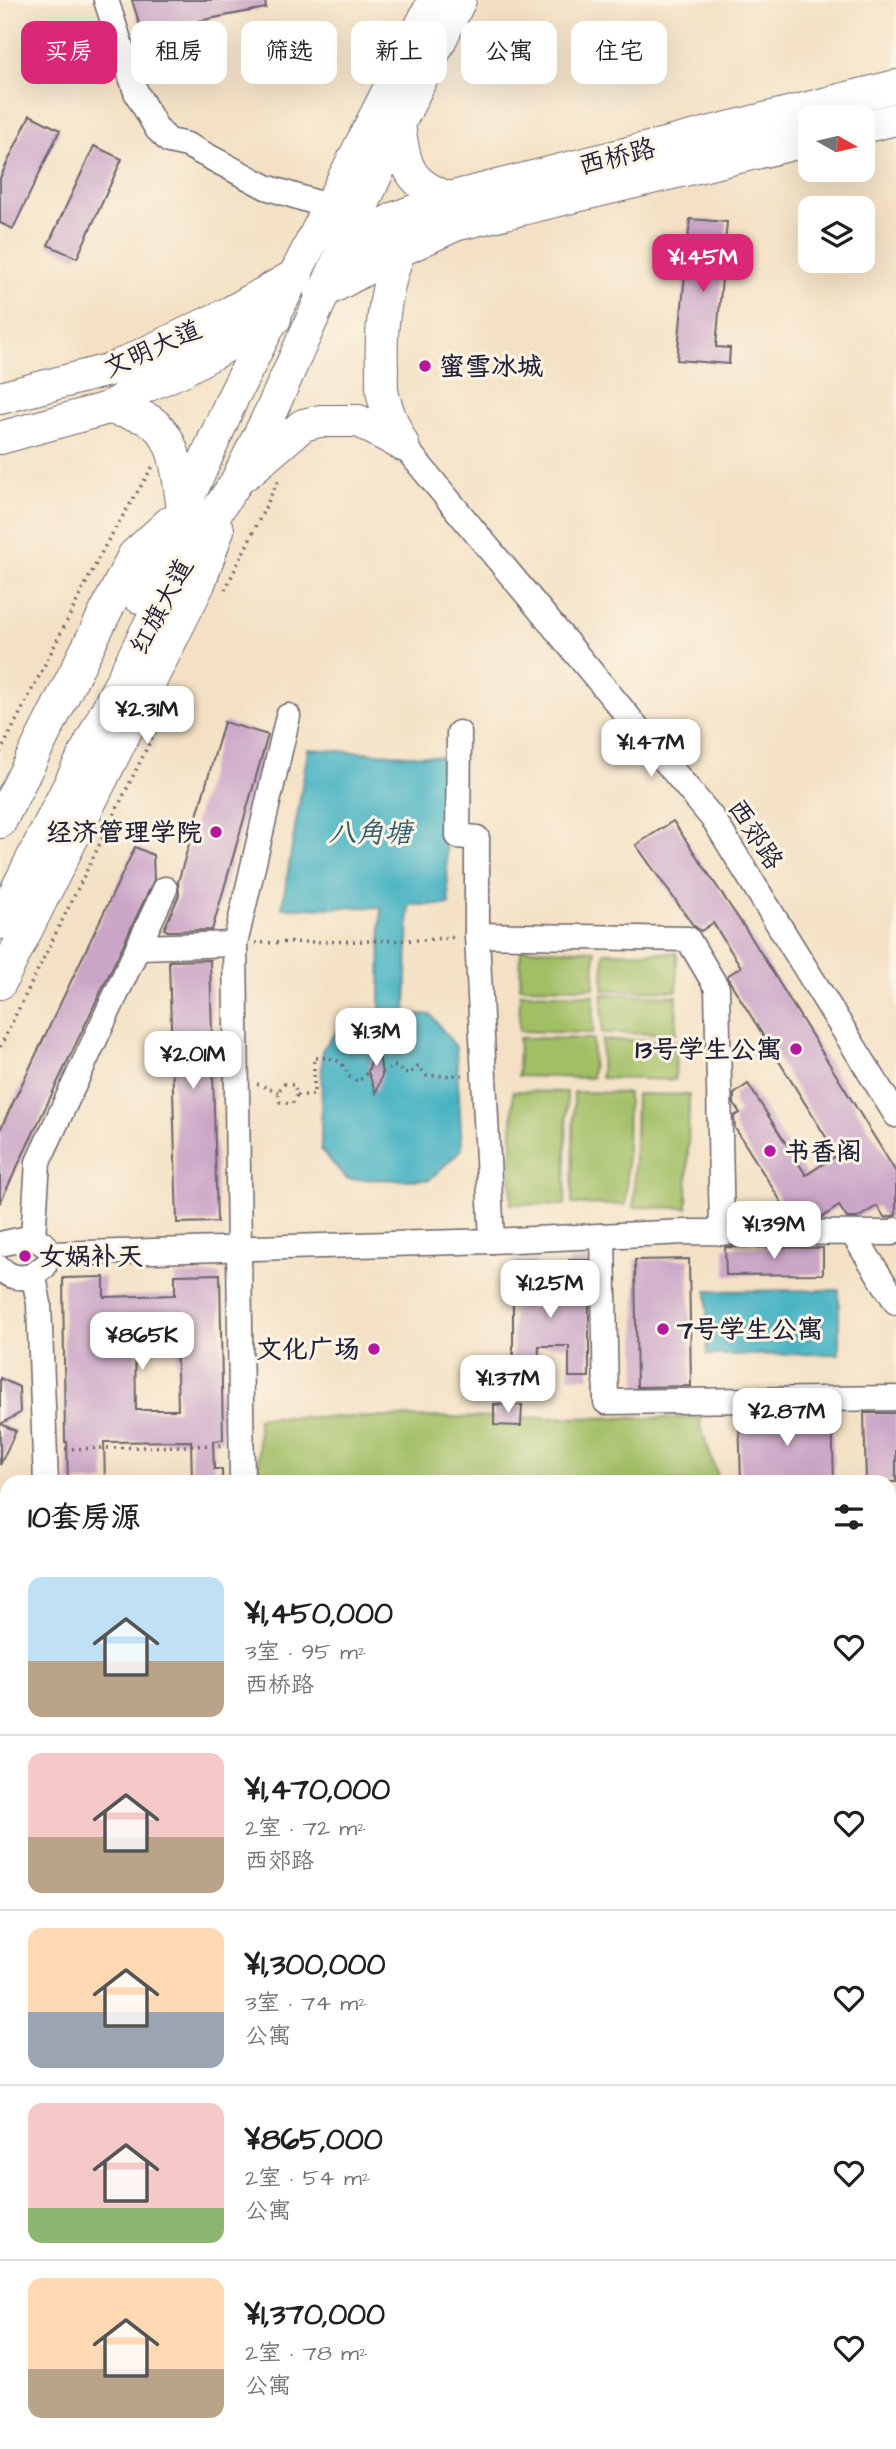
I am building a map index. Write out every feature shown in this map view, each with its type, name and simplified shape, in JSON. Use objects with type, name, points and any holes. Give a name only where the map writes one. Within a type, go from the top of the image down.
[{"type":"main road","name":"红旗大道","points":[[0,877],[183,510],[233,397],[433,0]]},
{"type":"main road","name":"红旗大道","points":[[0,923],[176,572],[235,484],[326,291],[399,124],[460,0]]},
{"type":"main road","name":"西桥路","points":[[346,246],[395,218],[449,198],[896,86]]},
{"type":"main road","points":[[875,124],[896,120]]},
{"type":"main road","points":[[399,124],[408,169],[429,191],[449,198]]},
{"type":"main road","name":"西桥路","points":[[326,291],[399,251],[455,225],[798,143]]},
{"type":"main road","name":"文明大道","points":[[0,398],[113,369],[231,312],[346,246]]},
{"type":"main road","points":[[399,251],[384,307],[381,345],[383,393],[390,418],[403,445]]},
{"type":"main road","name":"文明大道","points":[[0,438],[108,408],[133,392],[183,370],[326,291]]},
{"type":"main road","points":[[0,822],[134,555],[183,510],[173,453],[168,440],[154,424],[144,418],[108,408]]},
{"type":"main road","points":[[0,983],[199,584],[235,484],[303,425],[320,421],[359,421],[403,445]]},
{"type":"street","points":[[106,0],[136,92],[146,113],[169,141],[187,145]]},
{"type":"street","points":[[114,0],[152,108],[161,123],[187,145],[266,187],[330,207],[346,246]]},
{"type":"street","name":"西郊路","points":[[403,445],[714,820],[896,1115]]},
{"type":"street","points":[[242,1475],[235,944],[288,716]]},
{"type":"street","points":[[459,733],[458,836],[477,838],[477,935],[492,1241]]},
{"type":"street","points":[[2,1274],[15,1277],[34,1276],[44,1267],[38,1162],[165,889]]},
{"type":"street","points":[[477,935],[688,939],[717,988],[722,1233]]},
{"type":"street","points":[[139,947],[235,944]]},
{"type":"street","points":[[0,1244],[240,1249],[722,1233],[892,1233],[896,1230]]},
{"type":"street","points":[[853,1234],[896,1302]]},
{"type":"street","points":[[603,1236],[606,1402],[896,1398]]},
{"type":"street","points":[[34,1276],[39,1304],[46,1475]]},
{"type":"path","points":[[0,753],[106,544],[168,440]]},
{"type":"path","points":[[224,592],[284,469]]},
{"type":"path","points":[[0,1047],[169,703]]},
{"type":"path","points":[[235,944],[423,940],[477,935]]},
{"type":"path","points":[[297,1095],[314,1095],[314,1058],[337,1060],[346,1067],[348,1076],[358,1082],[368,1072]]},
{"type":"path","points":[[382,1073],[394,1066],[409,1074],[418,1066],[427,1076],[458,1075]]},
{"type":"path","points":[[284,1084],[294,1086],[297,1095],[292,1104],[280,1102],[278,1092],[284,1084]]},
{"type":"path","points":[[45,1450],[223,1445]]},
{"type":"green space","points":[[521,949],[595,950],[594,988],[520,987]]},
{"type":"green space","points":[[604,952],[677,953],[677,991],[603,990]]},
{"type":"green space","points":[[520,993],[594,995],[593,1033],[519,1031]]},
{"type":"green space","points":[[603,994],[677,996],[676,1034],[602,1033]]},
{"type":"green space","points":[[519,1038],[593,1039],[592,1078],[518,1076]]},
{"type":"green space","points":[[602,1040],[676,1041],[675,1080],[601,1078]]},
{"type":"green space","points":[[513,1091],[567,1092],[565,1205],[511,1204]]},
{"type":"green space","points":[[574,1092],[628,1093],[626,1205],[572,1204]]},
{"type":"green space","points":[[636,1094],[689,1095],[687,1208],[634,1207]]},
{"type":"green space","points":[[258,1417],[700,1418],[700,1426],[718,1475],[259,1475]]},
{"type":"water","name":"八角塘","points":[[308,749],[441,757],[449,905],[409,905],[406,1013],[431,1015],[456,1047],[462,1149],[429,1180],[347,1179],[321,1150],[322,1050],[350,1014],[380,1013],[381,907],[282,908]]},
{"type":"water","points":[[839,1290],[839,1354],[707,1355],[707,1291]]},
{"type":"building","points":[[132,0],[265,0],[266,8],[198,21],[138,21]]},
{"type":"building","points":[[30,115],[60,130],[13,229],[0,223],[0,178]]},
{"type":"building","points":[[94,146],[122,159],[77,258],[48,245]]},
{"type":"building","points":[[690,219],[727,222],[716,347],[730,348],[729,364],[677,360]]},
{"type":"building","name":"经济管理学院","points":[[224,722],[268,735],[212,930],[168,931],[164,929],[179,895],[178,882]]},
{"type":"building","points":[[673,821],[751,937],[896,1172],[896,1215],[885,1218],[877,1206],[857,1218],[847,1218],[839,1206],[821,1218],[802,1218],[795,1207],[787,1211],[735,1128],[734,1116],[740,1113],[734,1104],[734,1094],[748,1084],[806,1175],[837,1155],[730,982],[727,976],[741,967],[713,923],[701,931],[693,925],[636,845]]},
{"type":"building","points":[[135,847],[153,855],[154,880],[0,1203],[0,1130]]},
{"type":"building","points":[[210,960],[217,1222],[177,1223],[169,961]]},
{"type":"building","points":[[377,1038],[382,1075],[376,1093],[368,1072]]},
{"type":"building","points":[[725,1247],[823,1248],[823,1274],[726,1275]]},
{"type":"building","name":"7号学生公寓","points":[[689,1259],[691,1386],[637,1387],[635,1260]]},
{"type":"building","points":[[513,1260],[536,1260],[536,1298],[568,1298],[569,1260],[589,1260],[589,1377],[569,1377],[569,1346],[539,1346],[538,1377],[513,1377]]},
{"type":"building","points":[[220,1274],[223,1440],[213,1441],[214,1469],[222,1469],[222,1475],[192,1475],[191,1441],[104,1442],[105,1475],[68,1475],[63,1278],[104,1277],[104,1297],[175,1295],[175,1275]],"holes":[[[176,1333],[178,1410],[136,1410],[135,1334]]]},
{"type":"building","points":[[0,1378],[19,1387],[20,1413],[1,1424],[16,1431],[0,1465]]},
{"type":"building","points":[[494,1404],[522,1405],[521,1426],[494,1425]]},
{"type":"building","points":[[864,1413],[896,1413],[896,1475],[866,1475]]},
{"type":"building","points":[[832,1414],[834,1475],[741,1475],[739,1415]]},
{"type":"place","name":"蜜雪冰城","points":[[425,366]]},
{"type":"place","name":"经济管理学院","points":[[216,832]]},
{"type":"place","name":"13号学生公寓","points":[[796,1049]]},
{"type":"place","name":"书香阁","points":[[770,1151]]},
{"type":"place","name":"女娲补天","points":[[25,1256]]},
{"type":"place","name":"7号学生公寓","points":[[663,1329]]},
{"type":"place","name":"文化广场","points":[[374,1349]]}]
